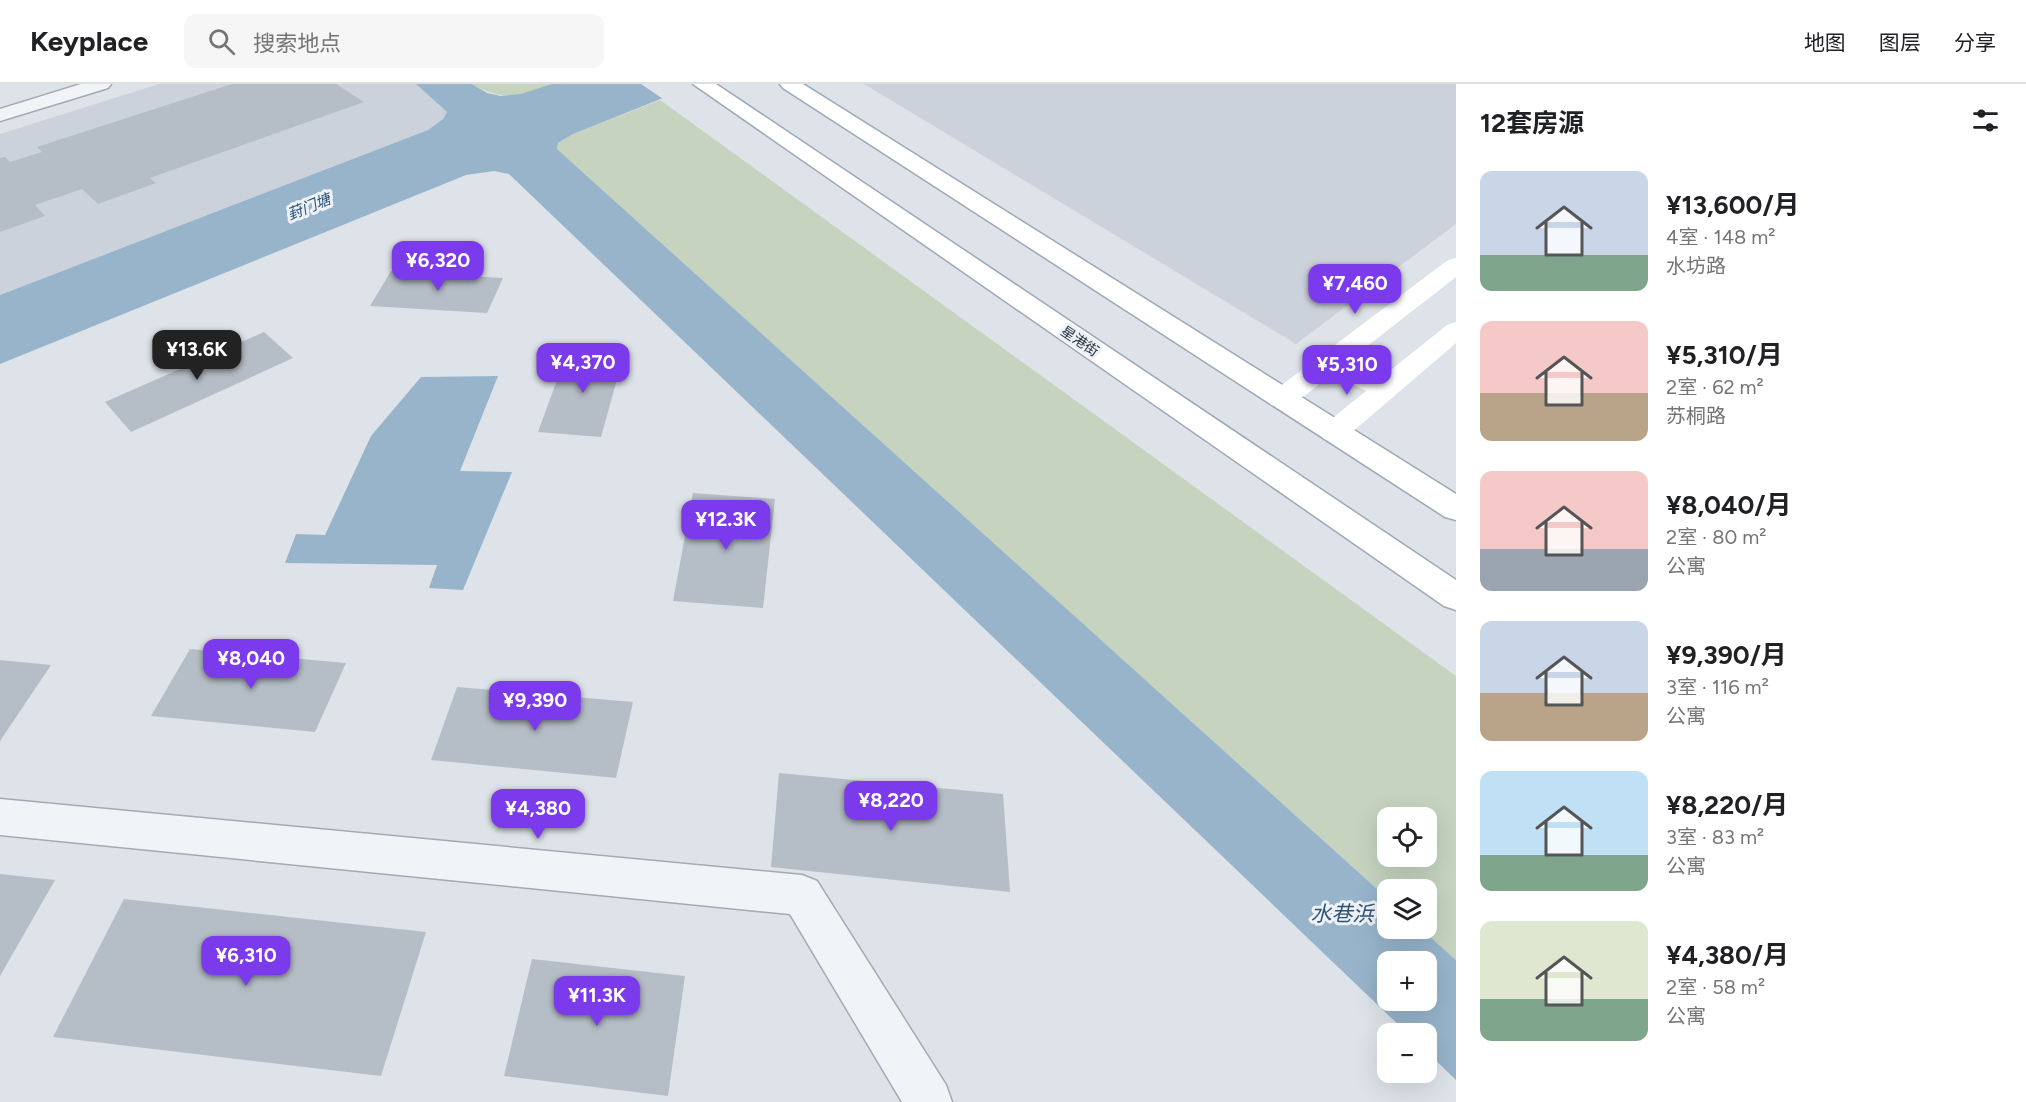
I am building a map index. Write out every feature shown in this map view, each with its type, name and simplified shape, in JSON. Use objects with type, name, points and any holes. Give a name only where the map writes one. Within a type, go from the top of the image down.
[{"type":"main road","points":[[790,84],[1456,509]]},
{"type":"main road","name":"星港街","points":[[710,88],[1456,597]]},
{"type":"main road","points":[[1281,399],[1456,265]]},
{"type":"main road","points":[[1334,432],[1456,330]]},
{"type":"main road","points":[[1330,362],[1384,389]]},
{"type":"street","points":[[0,115],[101,84]]},
{"type":"street","points":[[0,817],[802,895],[929,1102]]},
{"type":"shaded area","points":[[159,84],[416,84],[447,112],[443,119],[428,130],[0,295],[0,134]]},
{"type":"shaded area","points":[[864,84],[1456,84],[1456,224],[1296,344]]},
{"type":"green space","points":[[472,84],[552,84],[530,92],[503,95],[483,90]]},
{"type":"green space","points":[[660,100],[1456,676],[1456,960],[1432,939],[1437,939],[1437,879],[1377,879],[1377,889],[557,149],[558,143],[573,134]]},
{"type":"water","name":"水巷浜","points":[[416,84],[472,84],[487,93],[501,96],[521,94],[552,84],[698,84],[573,134],[558,143],[557,149],[1377,889],[1377,939],[1432,939],[1456,960],[1456,1080],[1437,1062],[1437,1023],[1397,1023],[1384,1011],[1437,1011],[1437,951],[1377,951],[1377,1004],[509,174],[494,171],[466,175],[0,364],[0,295],[428,130],[443,119],[447,112]]},
{"type":"water","points":[[498,376],[460,471],[512,472],[463,590],[429,588],[437,565],[285,563],[296,534],[325,535],[371,436],[421,377]]},
{"type":"pier","points":[[641,84],[701,84],[666,101]]},
{"type":"building","points":[[232,84],[336,84],[364,102],[150,178],[156,183],[98,204],[82,189],[35,205],[45,216],[0,232],[0,158],[5,157],[10,162],[42,152],[37,147]]},
{"type":"building","points":[[391,271],[503,278],[487,313],[370,306]]},
{"type":"building","points":[[264,332],[293,358],[131,432],[105,402]]},
{"type":"building","points":[[568,350],[624,354],[601,437],[538,432]]},
{"type":"building","points":[[693,493],[775,499],[763,608],[673,601]]},
{"type":"building","points":[[190,649],[346,663],[315,732],[151,716]]},
{"type":"building","points":[[0,660],[51,665],[0,741]]},
{"type":"building","points":[[457,687],[633,702],[616,778],[431,760]]},
{"type":"building","points":[[779,773],[1003,794],[1010,892],[771,867]]},
{"type":"building","points":[[0,874],[55,880],[0,976]]},
{"type":"building","points":[[124,899],[426,932],[381,1076],[53,1037]]},
{"type":"building","points":[[532,959],[685,976],[668,1096],[504,1076]]},
{"type":"water label","name":"葑门塘","points":[[309,207]]}]
